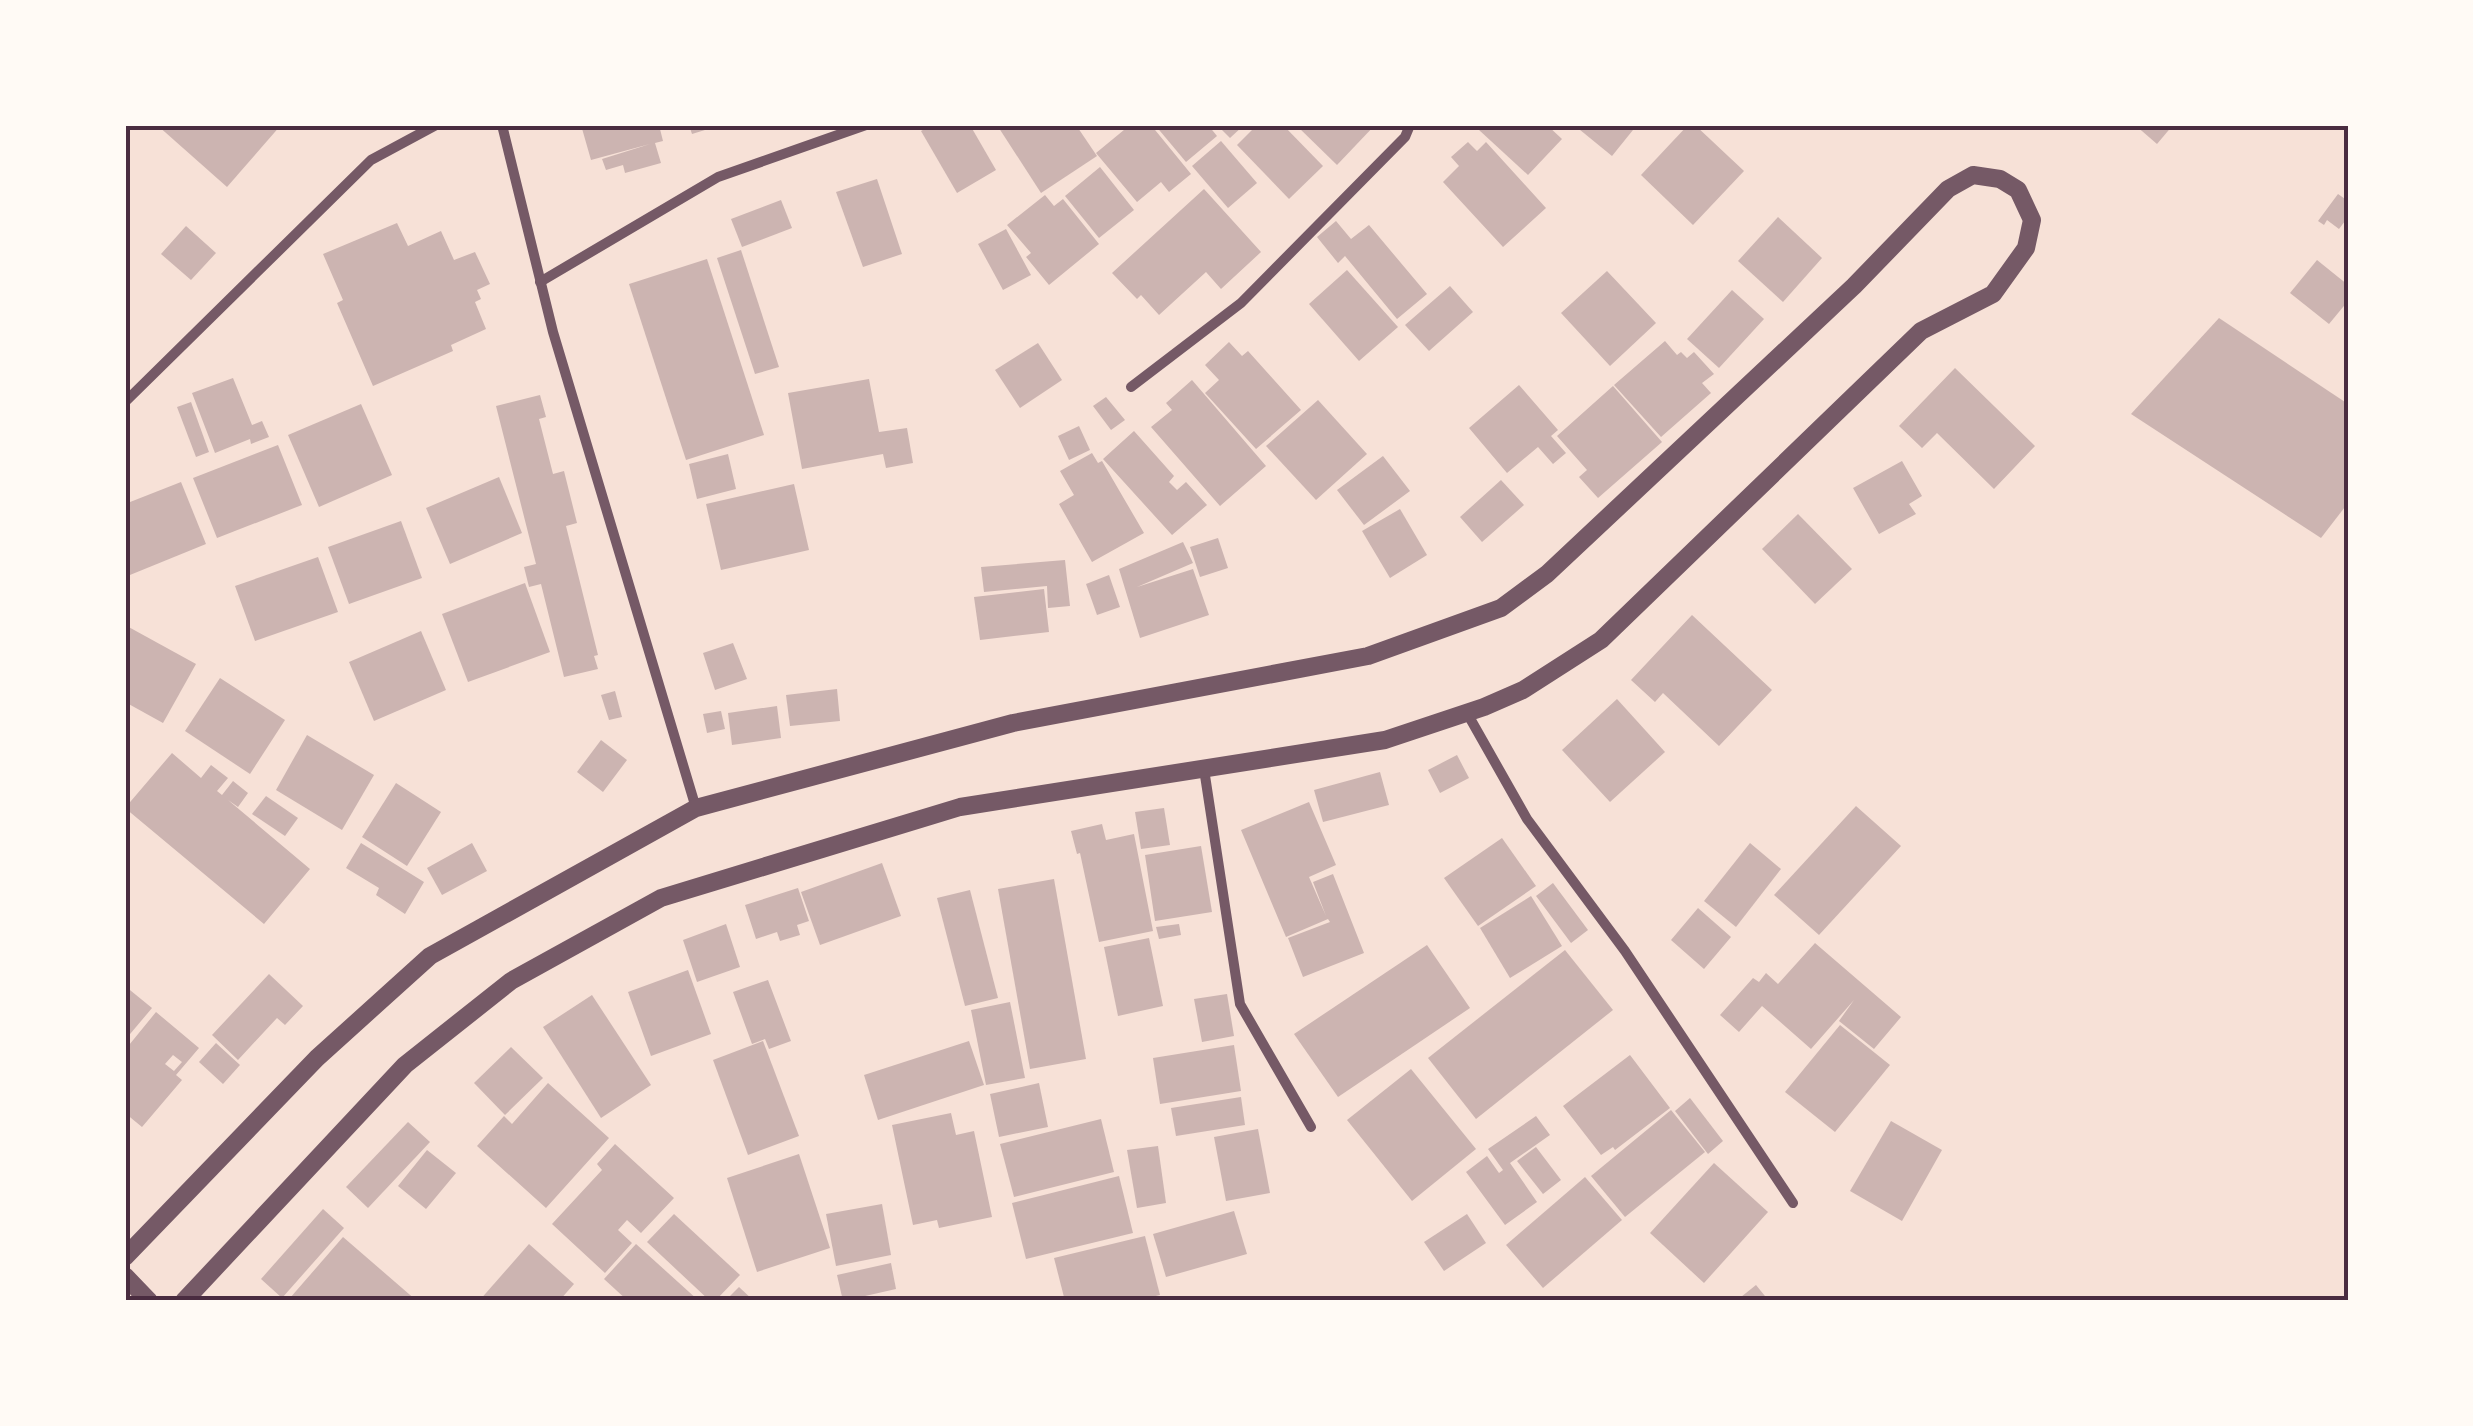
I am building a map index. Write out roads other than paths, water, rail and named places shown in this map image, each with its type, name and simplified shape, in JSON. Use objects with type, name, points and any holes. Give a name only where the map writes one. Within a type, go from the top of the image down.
[{"type":"street","points":[[125,402],[371,160],[436,125]]},
{"type":"street","points":[[502,125],[540,282],[696,808]]},
{"type":"street","points":[[540,282],[718,177],[866,125]]},
{"type":"street","points":[[1131,387],[1241,303],[1406,137],[1410,125]]},
{"type":"street","points":[[125,1256],[317,1058],[430,956],[696,808],[1012,723],[1368,656],[1501,608],[1547,574],[1589,535],[1854,286],[1948,190],[1973,175],[2000,179],[2018,190],[2032,220],[2026,248],[1993,294],[1920,331],[1600,640],[1523,690],[1385,740],[960,808],[661,898],[511,981],[405,1065],[184,1301]]},
{"type":"street","points":[[1467,713],[1528,818],[1625,951],[1793,1203]]},
{"type":"street","points":[[1204,769],[1240,1004],[1311,1127]]},
{"type":"street","points":[[125,1276],[148,1301]]}]
